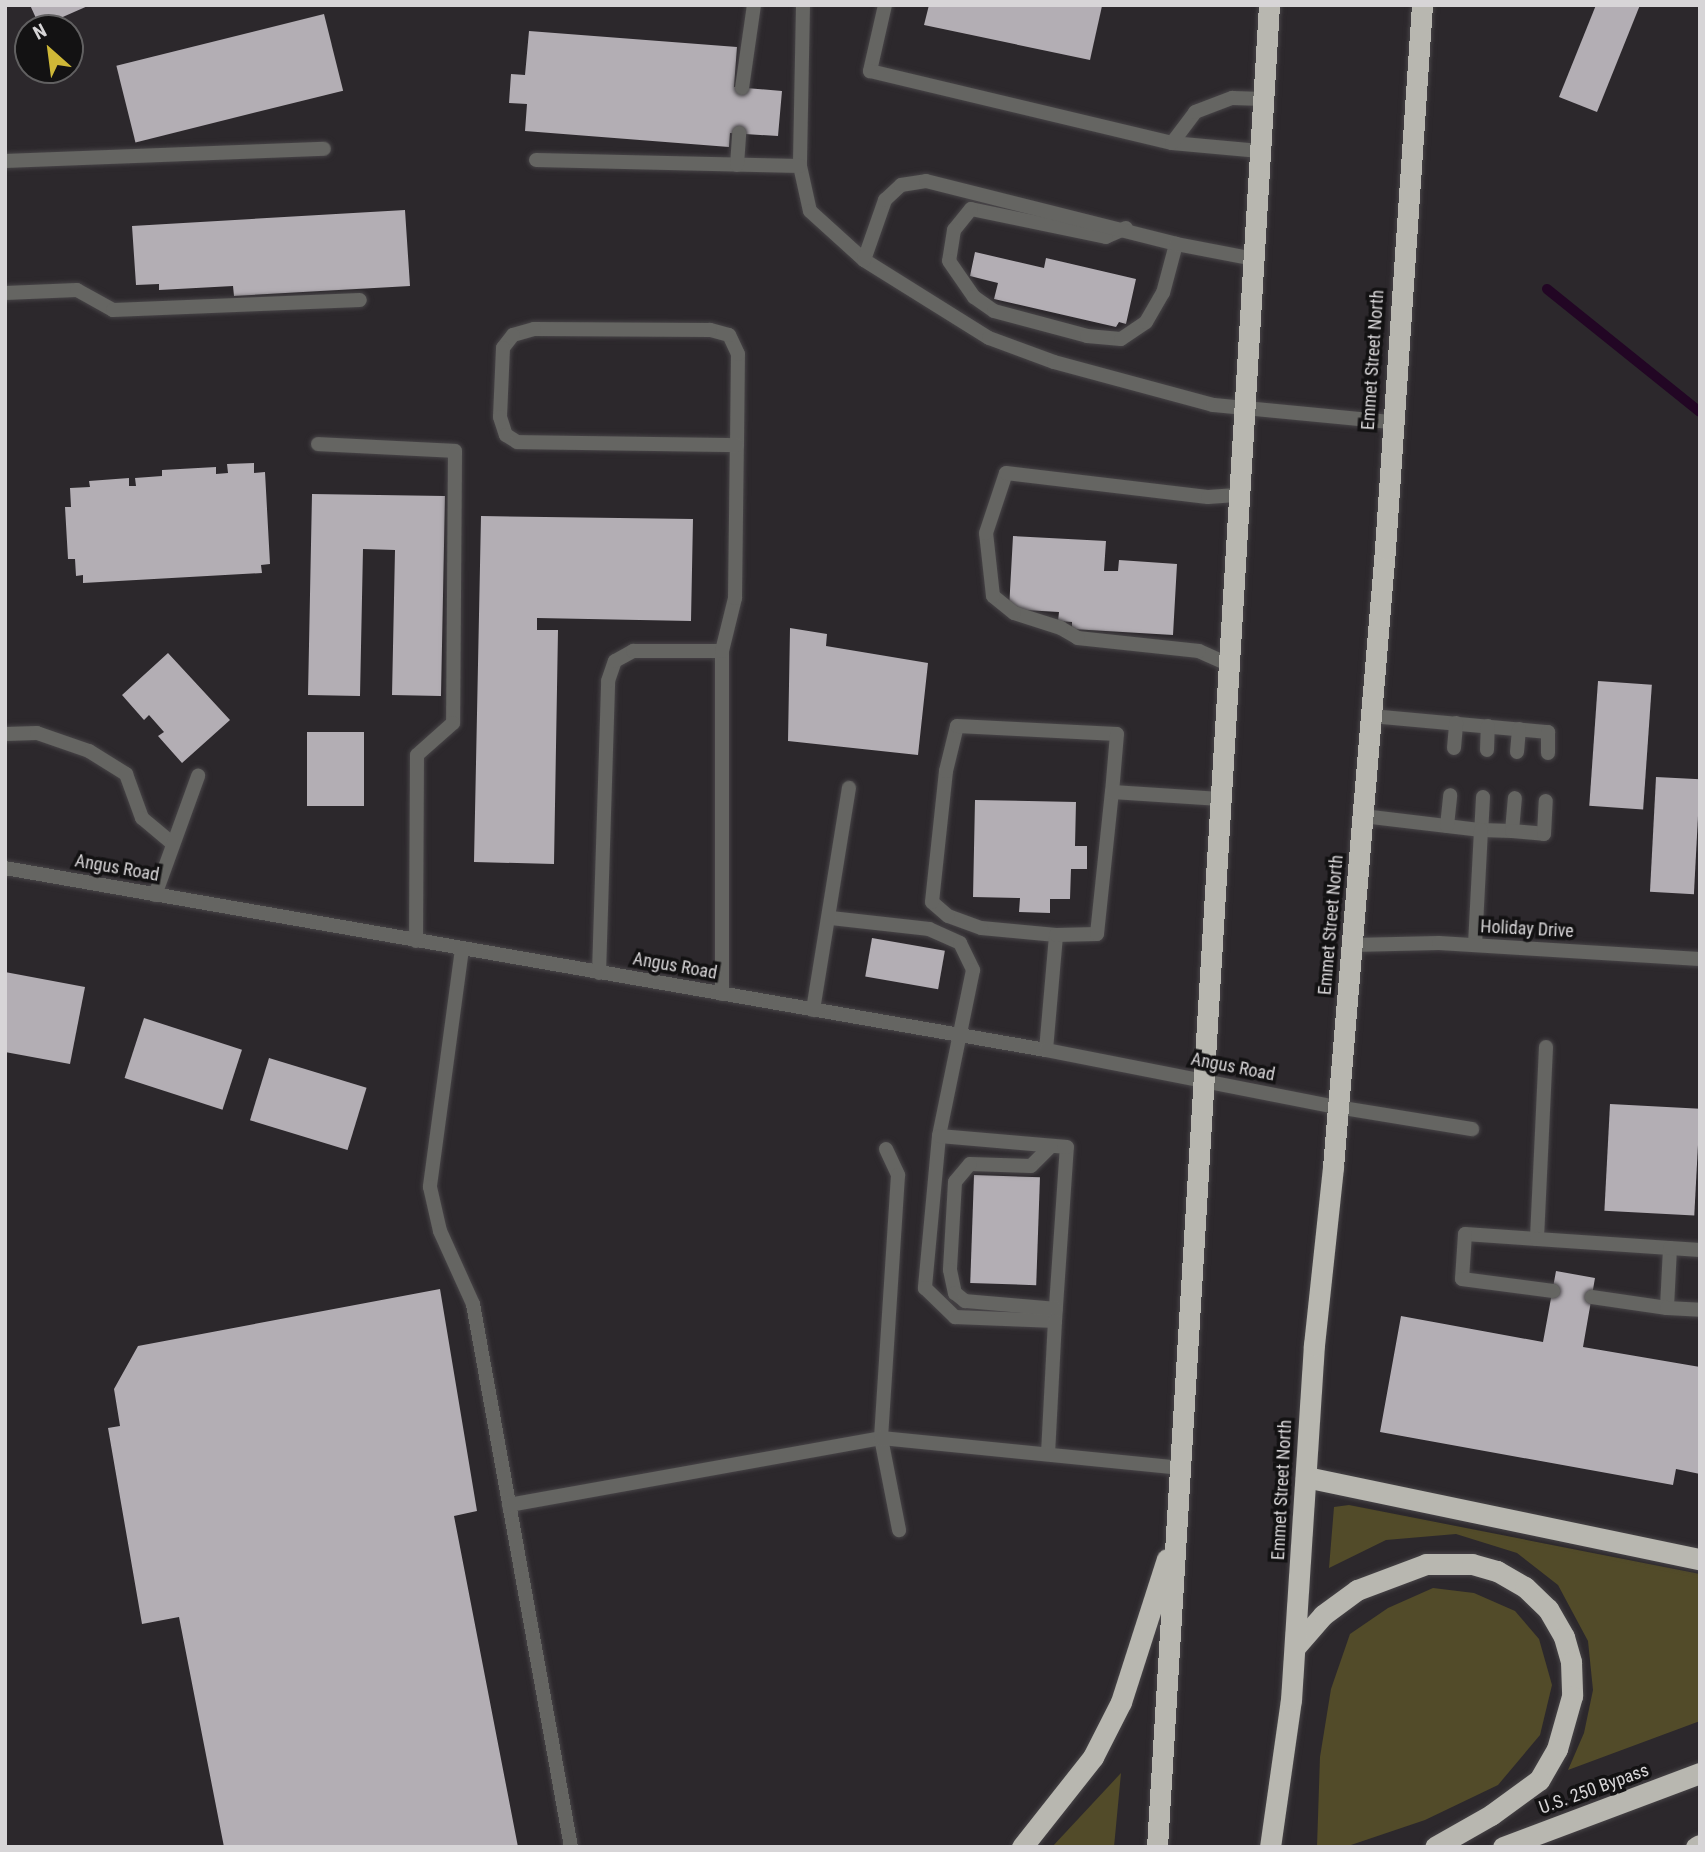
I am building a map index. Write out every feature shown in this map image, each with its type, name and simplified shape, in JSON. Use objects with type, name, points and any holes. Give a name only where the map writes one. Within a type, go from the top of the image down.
[{"type":"highway","points":[[1157,1847],[1269,5]]},
{"type":"highway","name":"Emmet Street North","points":[[1270,1847],[1296,1646],[1306,1477],[1371,716],[1422,5]]},
{"type":"highway","points":[[1306,1477],[1700,1559]]},
{"type":"highway","points":[[1022,1847],[1093,1757],[1122,1702],[1140,1656],[1178,1520]]},
{"type":"highway","points":[[1296,1646],[1324,1615],[1357,1590],[1426,1563],[1472,1564],[1497,1571],[1525,1587],[1548,1609],[1564,1637],[1571,1662],[1572,1696],[1557,1749],[1539,1780],[1491,1815],[1435,1847]]},
{"type":"highway","name":"U.S. 250 Bypass","points":[[1503,1847],[1700,1773]]},
{"type":"street","points":[[742,88],[754,5]]},
{"type":"street","points":[[803,5],[800,166],[810,211],[864,260],[989,338],[1103,377],[1245,409],[1391,422]]},
{"type":"street","points":[[885,5],[870,71],[1172,143],[1260,151]]},
{"type":"street","points":[[1172,143],[1195,112],[1232,98],[1264,99]]},
{"type":"street","points":[[737,164],[739,133]]},
{"type":"street","points":[[5,162],[324,149]]},
{"type":"street","points":[[537,160],[800,166]]},
{"type":"street","points":[[864,260],[885,200],[901,185],[926,181],[1126,228],[1176,244],[1255,259]]},
{"type":"street","points":[[1126,228],[1106,237],[971,209],[954,229],[949,261],[974,297],[994,311],[1087,336],[1121,339],[1146,323],[1163,293],[1176,244]]},
{"type":"street","points":[[5,293],[77,289],[113,310],[360,300]]},
{"type":"street","points":[[722,994],[722,651],[735,598],[737,445],[738,355],[729,335],[710,330],[534,329],[513,335],[503,348],[500,417],[506,435],[517,442],[737,445]]},
{"type":"street","points":[[318,444],[455,451],[453,723],[417,755],[416,941]]},
{"type":"street","points":[[1228,664],[1199,651],[1077,638],[1002,605],[993,596],[987,575],[986,533],[1006,473],[1208,497],[1240,495]]},
{"type":"street","points":[[599,973],[608,681],[615,661],[634,651],[722,651]]},
{"type":"street","points":[[1371,716],[1548,732],[1548,753]]},
{"type":"street","points":[[1454,748],[1456,723]]},
{"type":"street","points":[[957,726],[1118,734],[1112,792],[1097,934],[1056,935],[981,928],[948,916],[932,902],[946,771],[957,726]]},
{"type":"street","points":[[1487,750],[1488,726]]},
{"type":"street","points":[[1517,752],[1519,729]]},
{"type":"street","points":[[5,734],[37,733],[89,751],[126,774],[142,818],[173,844]]},
{"type":"street","points":[[155,895],[198,776]]},
{"type":"street","points":[[813,1010],[831,918],[849,788]]},
{"type":"street","points":[[1112,792],[1221,799]]},
{"type":"street","points":[[1447,826],[1450,795]]},
{"type":"street","points":[[1475,945],[1483,797]]},
{"type":"street","points":[[1512,831],[1515,798]]},
{"type":"street","points":[[1363,816],[1481,830],[1544,834],[1546,801]]},
{"type":"street","name":"Angus Road","points":[[5,868],[1046,1050],[1337,1107],[1472,1129]]},
{"type":"street","points":[[831,918],[929,929],[960,943],[973,970],[939,1136],[925,1288],[955,1317],[1056,1315]]},
{"type":"street","points":[[1046,1050],[1056,935]]},
{"type":"street","name":"Holiday Drive","points":[[1352,945],[1475,945],[1700,958]]},
{"type":"street","points":[[462,949],[430,1186],[440,1231],[473,1304],[571,1847]]},
{"type":"street","points":[[1537,1239],[1546,1047]]},
{"type":"street","points":[[939,1136],[1067,1147],[1048,1454]]},
{"type":"street","points":[[1051,1146],[1031,1166],[970,1164],[956,1182],[950,1270],[955,1293],[965,1301],[1056,1315]]},
{"type":"street","points":[[886,1149],[898,1175],[881,1438],[899,1530]]},
{"type":"street","points":[[1553,1291],[1462,1279],[1465,1234],[1700,1250]]},
{"type":"street","points":[[1667,1308],[1670,1248]]},
{"type":"street","points":[[1591,1297],[1700,1310]]},
{"type":"street","points":[[509,1505],[881,1438],[1179,1468]]},
{"type":"shaded area","points":[[1349,1505],[1700,1574],[1700,1721],[1568,1770],[1584,1733],[1593,1690],[1588,1641],[1558,1585],[1517,1553],[1456,1534],[1386,1540],[1329,1568],[1334,1507]]},
{"type":"shaded area","points":[[1433,1588],[1474,1593],[1515,1611],[1539,1639],[1552,1685],[1540,1735],[1498,1785],[1425,1820],[1345,1847],[1317,1847],[1320,1757],[1331,1689],[1350,1634],[1388,1608]]},
{"type":"shaded area","points":[[1121,1773],[1114,1847],[1052,1847]]},
{"type":"building","points":[[30,5],[90,5],[70,14],[34,14]]},
{"type":"building","points":[[929,5],[1102,6],[1090,60],[924,25]]},
{"type":"building","points":[[1596,5],[1640,5],[1597,112],[1559,97]]},
{"type":"building","points":[[324,14],[343,91],[135,142],[116,66]]},
{"type":"building","points":[[529,31],[737,47],[734,87],[782,91],[778,136],[730,133],[729,147],[525,131],[527,104],[509,103],[511,74],[525,75]]},
{"type":"building","points":[[405,210],[410,286],[234,296],[233,286],[159,290],[159,284],[136,285],[132,226]]},
{"type":"building","points":[[975,252],[1044,268],[1046,258],[1136,279],[1126,324],[1119,322],[1116,327],[994,299],[998,283],[970,276]]},
{"type":"building","points":[[254,463],[254,473],[265,472],[270,564],[261,565],[262,573],[83,583],[83,575],[76,576],[75,559],[68,559],[65,507],[71,507],[70,488],[90,487],[89,481],[129,478],[129,486],[136,486],[135,478],[162,476],[162,470],[216,467],[216,474],[228,473],[227,464]]},
{"type":"building","points":[[312,494],[445,496],[441,696],[392,695],[395,550],[363,549],[360,696],[308,695]]},
{"type":"building","points":[[481,516],[693,519],[691,621],[537,618],[537,630],[558,630],[554,864],[474,862]]},
{"type":"building","points":[[1013,536],[1106,541],[1104,571],[1118,571],[1119,560],[1177,564],[1173,635],[1072,629],[1072,622],[1058,621],[1059,612],[1009,609]]},
{"type":"building","points":[[790,628],[827,634],[826,646],[928,663],[918,755],[788,741]]},
{"type":"building","points":[[168,653],[230,720],[182,763],[158,736],[164,732],[149,715],[144,720],[122,695]]},
{"type":"building","points":[[1598,681],[1652,685],[1643,809],[1589,806]]},
{"type":"building","points":[[307,732],[364,732],[364,806],[307,806]]},
{"type":"building","points":[[1656,777],[1700,779],[1694,894],[1650,892]]},
{"type":"building","points":[[975,800],[1076,802],[1075,846],[1087,846],[1087,869],[1071,869],[1070,899],[1050,899],[1050,913],[1019,912],[1020,898],[973,897]]},
{"type":"building","points":[[872,938],[945,951],[938,989],[865,976]]},
{"type":"building","points":[[5,972],[85,987],[70,1064],[5,1052]]},
{"type":"building","points":[[144,1018],[242,1050],[222,1110],[125,1078]]},
{"type":"building","points":[[269,1058],[367,1088],[348,1150],[250,1120]]},
{"type":"building","points":[[1610,1104],[1700,1109],[1694,1216],[1604,1211]]},
{"type":"building","points":[[974,1175],[1040,1177],[1036,1285],[970,1283]]},
{"type":"building","points":[[1556,1271],[1595,1278],[1583,1347],[1700,1367],[1700,1474],[1676,1469],[1673,1485],[1380,1432],[1401,1316],[1543,1342]]},
{"type":"building","points":[[440,1289],[477,1511],[454,1516],[518,1847],[224,1847],[179,1617],[142,1624],[108,1428],[120,1426],[114,1389],[138,1346]]},
{"type":"waterway","points":[[1547,289],[1700,412]]}]
